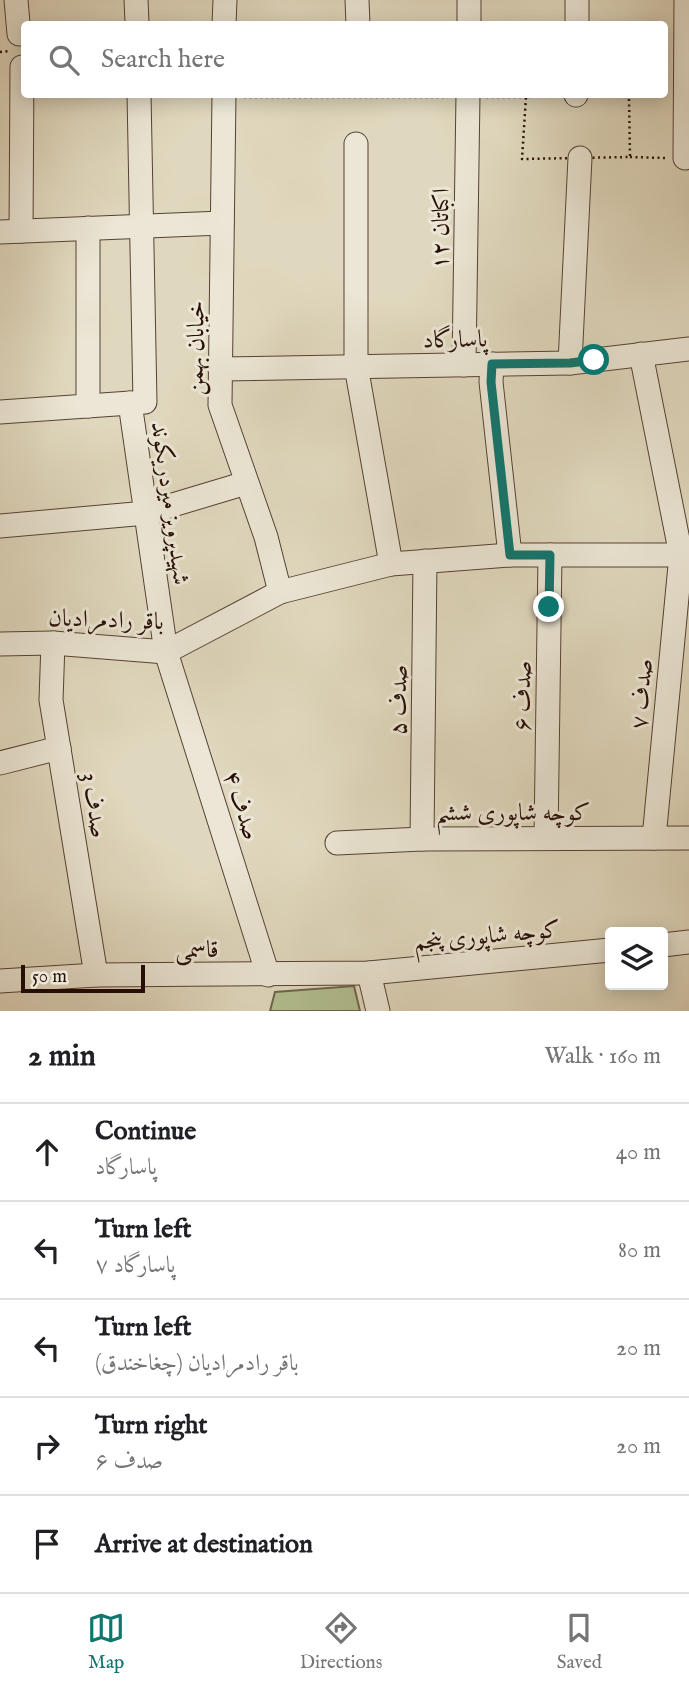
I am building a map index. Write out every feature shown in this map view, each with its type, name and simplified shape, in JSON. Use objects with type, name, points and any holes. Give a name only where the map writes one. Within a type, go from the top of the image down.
[{"type":"street","points":[[16,0],[19,34]]},
{"type":"street","points":[[224,21],[225,0]]},
{"type":"street","points":[[357,0],[358,21]]},
{"type":"street","points":[[469,0],[469,21]]},
{"type":"street","points":[[577,0],[577,21]]},
{"type":"street","points":[[685,158],[686,0]]},
{"type":"street","points":[[21,82],[11,231],[222,223]]},
{"type":"street","points":[[0,412],[145,402],[139,98]]},
{"type":"street","name":"خیابان بهمن","points":[[224,98],[220,405],[266,537],[280,592]]},
{"type":"street","name":"اکباتان ۱۲","points":[[464,365],[468,98]]},
{"type":"street","points":[[356,144],[356,366],[391,564]]},
{"type":"street","points":[[570,363],[580,158]]},
{"type":"street","points":[[88,228],[88,406]]},
{"type":"street","name":"پاسارگاد","points":[[220,369],[570,363],[689,349]]},
{"type":"street","name":"صدف ۷","points":[[642,354],[685,555],[654,838]]},
{"type":"street","points":[[492,364],[491,382],[510,555]]},
{"type":"street","name":"شهیدپرویز میردریکوند","points":[[130,404],[166,652]]},
{"type":"street","points":[[0,526],[146,513],[246,483]]},
{"type":"street","name":"باقر رادمرادیان","points":[[0,644],[53,643],[166,652],[280,592],[391,564],[510,555],[685,555]]},
{"type":"street","name":"صدف ۶","points":[[546,838],[550,555]]},
{"type":"street","name":"صدف ۵","points":[[422,839],[425,561]]},
{"type":"street","name":"صدف 3","points":[[53,643],[51,700],[96,975]]},
{"type":"street","name":"صدف ۴","points":[[166,652],[268,975]]},
{"type":"street","points":[[0,764],[59,748]]},
{"type":"street","name":"کوچه شاپوری ششم","points":[[337,843],[422,839],[689,838]]},
{"type":"street","points":[[668,944],[689,942]]},
{"type":"street","name":"کوچه شاپوری پنجم","points":[[268,975],[369,973],[605,950]]},
{"type":"street","points":[[369,973],[378,1011]]},
{"type":"street","name":"قاسمی","points":[[0,981],[96,975],[268,975]]},
{"type":"path","points":[[526,98],[522,159],[685,158]]},
{"type":"path","points":[[629,98],[630,157]]},
{"type":"green space","points":[[354,986],[360,1011],[270,1011],[275,992]]},
{"type":"route","points":[[549,607],[550,555],[510,555],[491,382],[492,364],[594,360]]}]
